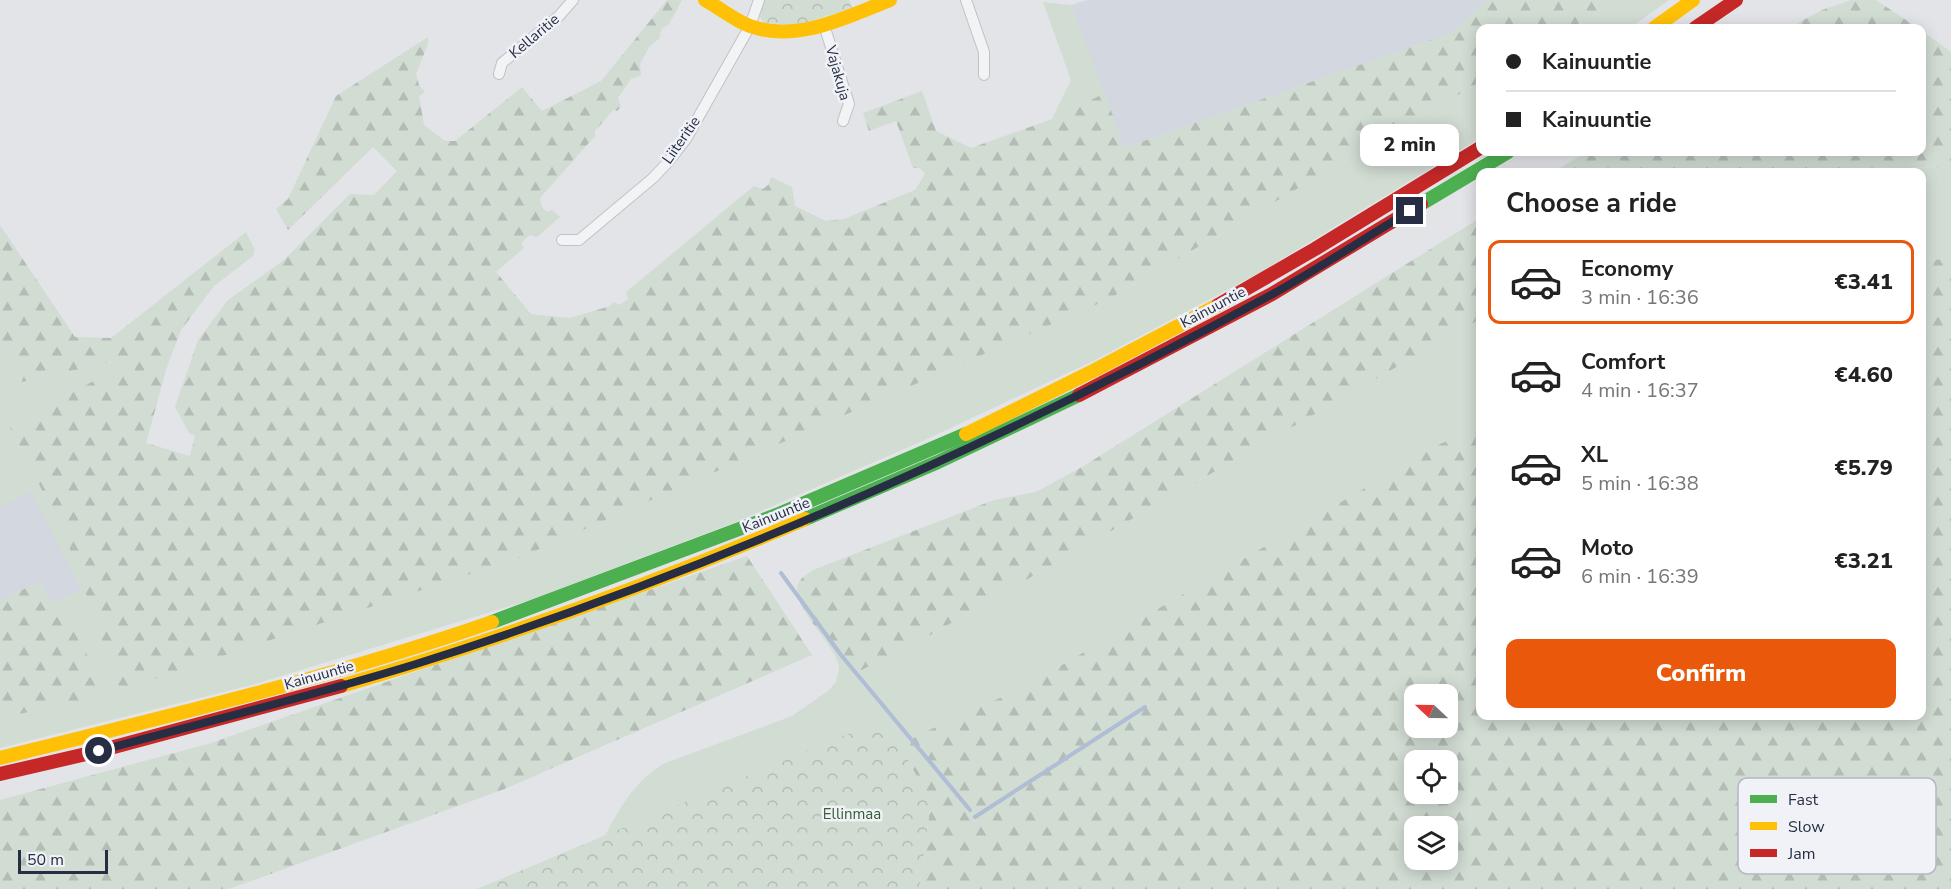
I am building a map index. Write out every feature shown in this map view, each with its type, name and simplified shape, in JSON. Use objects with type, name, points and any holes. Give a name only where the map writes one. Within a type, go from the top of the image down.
[{"type":"main road","points":[[705,0],[750,26],[782,31],[824,25],[890,0]]},
{"type":"main road","points":[[1660,24],[1693,0]]},
{"type":"main road","points":[[1701,24],[1736,0]]},
{"type":"main road","name":"Kainuuntie","points":[[0,758],[253,694],[445,638],[667,558],[809,502],[931,449],[1099,368],[1188,322],[1263,280],[1476,150]]},
{"type":"main road","name":"Kainuuntie","points":[[1481,168],[1501,156]]},
{"type":"main road","name":"Kainuuntie","points":[[0,774],[99,751],[416,664],[615,595],[769,535],[938,462],[1104,383],[1272,294],[1476,171]]},
{"type":"street","name":"Kellaritie","points":[[499,74],[502,63],[559,16],[573,0]]},
{"type":"street","name":"Liiteritie","points":[[562,240],[579,240],[653,178],[668,162],[686,139],[750,26],[759,0]]},
{"type":"street","points":[[966,0],[984,52],[984,75]]},
{"type":"street","name":"Vajakuja","points":[[824,25],[849,104],[843,121]]},
{"type":"shaded area","points":[[1087,0],[1487,0],[1454,32],[1124,148],[1071,5]]},
{"type":"shaded area","points":[[20,468],[82,590],[51,604],[40,581],[0,601],[0,474]]},
{"type":"green space","points":[[667,0],[682,0],[669,24],[660,33],[660,38],[649,47],[640,64],[641,75],[631,79],[618,98],[621,107],[617,111],[613,110],[595,131],[595,136],[540,198],[541,205],[546,212],[552,210],[560,217],[537,237],[530,235],[521,243],[524,248],[496,272],[531,314],[570,318],[610,306],[614,302],[619,305],[628,299],[626,292],[754,186],[763,189],[769,184],[771,177],[792,187],[795,206],[826,221],[844,219],[915,190],[925,174],[920,168],[913,168],[896,121],[869,131],[863,113],[922,91],[936,131],[971,148],[1052,119],[1105,93],[1124,148],[1453,32],[1487,0],[1620,0],[1578,24],[1476,24],[1476,84],[1109,299],[521,557],[120,690],[66,538],[10,427],[117,368],[110,362],[22,382],[0,340],[0,225],[75,337],[111,338],[246,232],[255,250],[253,256],[214,286],[181,330],[167,367],[146,443],[190,456],[195,436],[189,433],[175,407],[198,340],[228,300],[284,260],[350,194],[374,195],[397,171],[373,147],[288,230],[276,209],[288,199],[336,96],[428,37],[428,44],[416,74],[419,85],[425,92],[419,96],[424,125],[445,141],[455,141],[522,87],[542,111],[601,81]]},
{"type":"green space","points":[[764,0],[849,0],[852,8],[798,25],[764,23],[760,17]]},
{"type":"green space","points":[[1620,0],[1669,0],[1636,24],[1578,24]]},
{"type":"green space","points":[[1851,0],[1876,0],[1912,24],[1796,24],[1822,10]]},
{"type":"green space","points":[[1043,2],[1071,5],[1105,93],[1052,119],[1071,80]]},
{"type":"green space","points":[[1926,34],[1951,52],[1951,168],[1560,168],[1580,156],[1926,156]]},
{"type":"green space","points":[[1476,84],[1476,140],[1259,273],[1095,360],[925,440],[738,521],[533,599],[255,684],[0,748],[0,601],[40,581],[51,604],[82,590],[31,492],[0,507],[0,340],[22,382],[110,362],[117,368],[10,427],[66,538],[1109,299]]},
{"type":"green space","points":[[1890,167],[1951,168],[1951,259],[1926,260],[1926,168],[1878,168]]},
{"type":"green space","points":[[1476,221],[1476,321],[906,649],[836,682],[839,668],[836,658],[798,598],[797,587],[802,578],[813,570],[994,500],[1036,492],[1082,467]]},
{"type":"green space","points":[[1951,259],[1951,889],[919,889],[931,801],[898,744],[1026,686],[1442,443],[1476,430],[1476,720],[1926,720],[1926,260]]},
{"type":"green space","points":[[1476,321],[1476,432],[1442,443],[1026,686],[898,744],[867,752],[597,851],[624,802],[651,772],[663,764],[792,716],[828,691],[836,682],[906,649]]},
{"type":"green space","points":[[747,556],[812,655],[502,790],[229,889],[0,889],[0,800],[211,743]]},
{"type":"green space","points":[[40,581],[51,604],[64,598],[100,687],[95,698],[0,718],[0,601]]},
{"type":"green space","name":"Ellinmaa","points":[[884,719],[931,801],[919,889],[477,889]]},
{"type":"waterway","points":[[781,573],[841,655],[970,810]]},
{"type":"waterway","points":[[975,817],[1145,707]]},
{"type":"traffic: fast","points":[[1481,168],[1501,156]]},
{"type":"traffic: fast","points":[[1421,204],[1476,171]]},
{"type":"traffic: fast","points":[[805,519],[938,462],[1079,395]]},
{"type":"traffic: fast","points":[[492,622],[779,514],[966,434]]},
{"type":"traffic: slow","points":[[705,0],[750,26],[786,32],[822,26],[890,0]]},
{"type":"traffic: slow","points":[[1660,24],[1693,0]]},
{"type":"traffic: slow","points":[[966,434],[1095,370],[1218,305]]},
{"type":"traffic: slow","points":[[341,686],[458,650],[575,610],[805,519]]},
{"type":"traffic: slow","points":[[0,758],[309,679],[492,622]]},
{"type":"traffic: jam","points":[[1701,24],[1736,0]]},
{"type":"traffic: jam","points":[[1218,305],[1315,249],[1476,150]]},
{"type":"traffic: jam","points":[[1079,395],[1272,294],[1421,204]]},
{"type":"traffic: jam","points":[[0,774],[99,751],[341,686]]},
{"type":"route","points":[[99,751],[416,664],[615,595],[839,506],[1104,383],[1272,294],[1410,211]]}]
